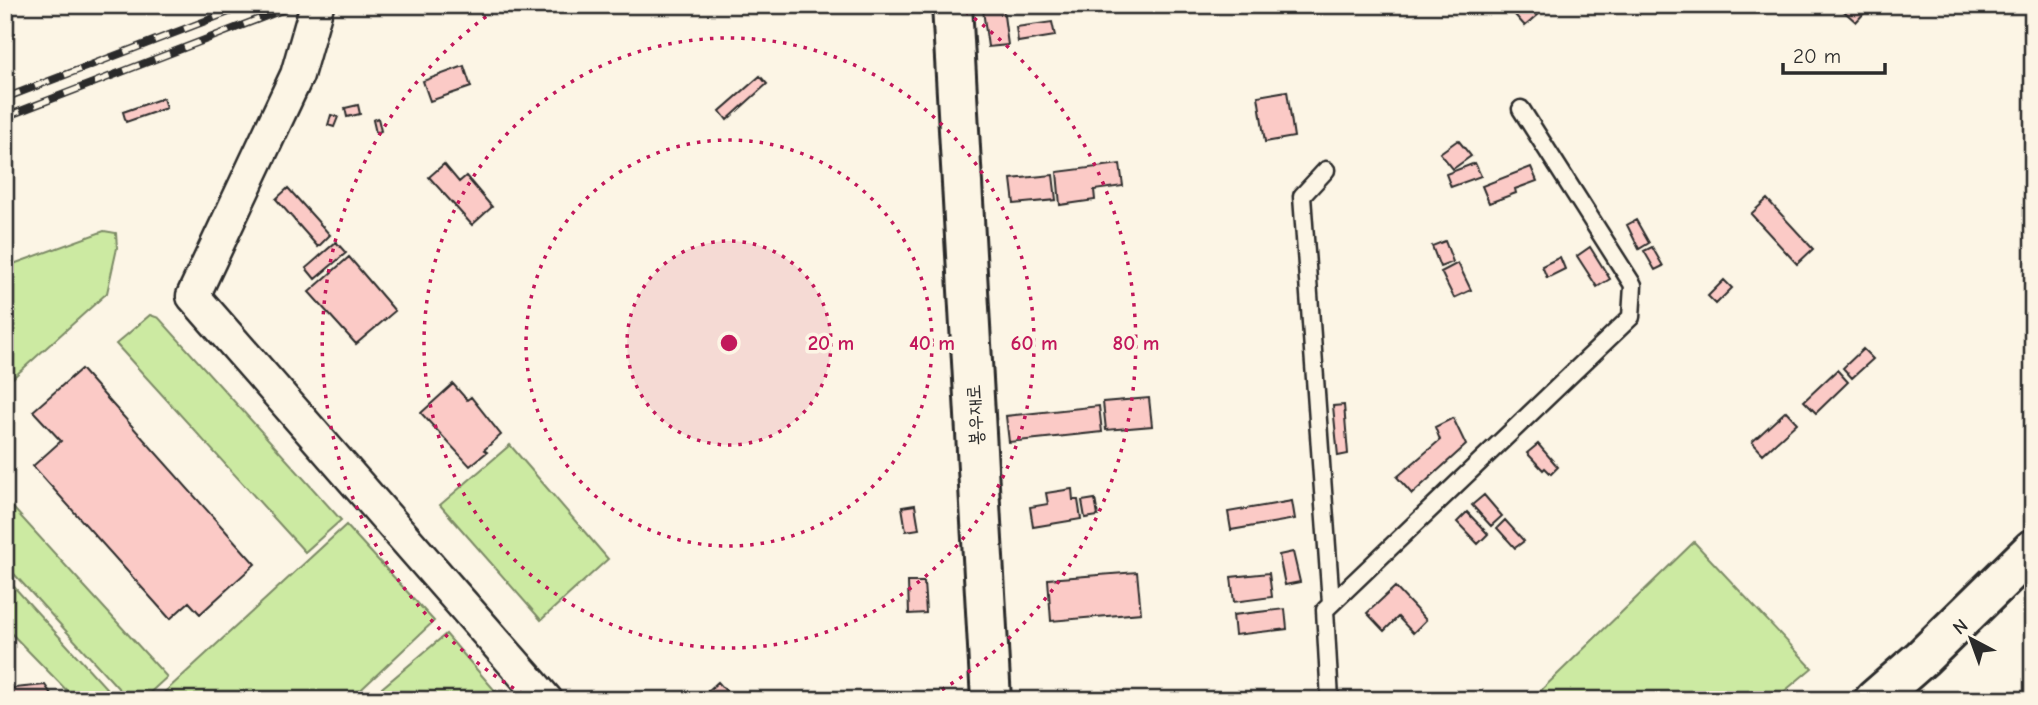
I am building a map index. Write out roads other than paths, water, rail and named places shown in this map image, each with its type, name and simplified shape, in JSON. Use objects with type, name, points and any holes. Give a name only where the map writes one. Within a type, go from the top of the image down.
[{"type":"street","points":[[317,5],[298,75],[193,296],[547,700]]},
{"type":"street","name":"봉우재로","points":[[952,5],[991,700]]},
{"type":"street","points":[[1874,700],[1922,658],[2033,549]]},
{"type":"street","points":[[1912,700],[2033,584]]},
{"type":"lane","points":[[1330,700],[1325,610],[1631,317],[1633,285],[1521,109]]},
{"type":"lane","points":[[1326,170],[1302,196],[1331,603]]},
{"type":"railway","points":[[5,98],[247,5]]},
{"type":"railway","points":[[5,117],[295,5]]}]
